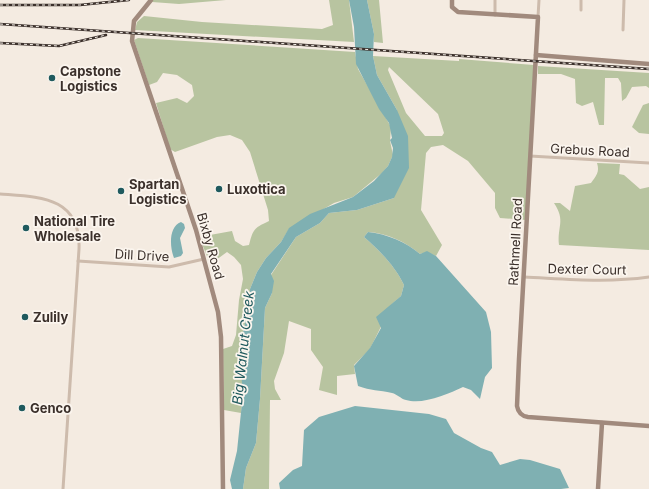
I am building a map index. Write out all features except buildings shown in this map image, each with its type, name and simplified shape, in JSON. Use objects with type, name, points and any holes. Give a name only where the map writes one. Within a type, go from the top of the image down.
[{"type":"street","name":"Bixby Road","points":[[151,0],[134,20],[132,40],[204,259],[221,327],[223,489]]},
{"type":"street","points":[[452,0],[452,7],[458,12],[538,17],[539,0]]},
{"type":"street","points":[[494,15],[495,0]]},
{"type":"street","points":[[581,0],[581,10]]},
{"type":"street","points":[[623,30],[624,0]]},
{"type":"street","name":"Rathmell Road","points":[[538,17],[517,406],[518,411],[522,415],[528,417],[602,423]]},
{"type":"street","points":[[536,55],[649,64]]},
{"type":"street","name":"Grebus Road","points":[[530,156],[649,164]]},
{"type":"street","points":[[0,194],[45,198],[62,206],[70,215],[78,231],[78,261],[64,489]]},
{"type":"street","name":"Dill Drive","points":[[78,261],[169,267],[204,259]]},
{"type":"street","name":"Dexter Court","points":[[524,277],[603,281],[649,277]]},
{"type":"street","points":[[598,489],[602,423],[649,426]]},
{"type":"green space","points":[[153,0],[226,0],[179,4],[152,2]]},
{"type":"green space","points":[[329,0],[349,0],[354,42],[135,30],[137,22],[144,16],[202,22],[322,29],[333,25]]},
{"type":"green space","points":[[367,0],[379,0],[383,43],[374,42],[374,34]]},
{"type":"green space","points":[[138,38],[355,52],[358,69],[391,127],[390,141],[393,155],[388,166],[382,173],[353,197],[334,203],[289,229],[281,242],[266,258],[257,272],[250,289],[250,300],[243,333],[241,370],[245,390],[243,393],[241,413],[224,410],[223,349],[232,346],[236,335],[239,300],[243,279],[241,265],[227,252],[216,260],[209,261],[202,244],[202,238],[208,233],[210,235],[232,231],[235,241],[243,246],[249,245],[255,230],[260,225],[269,221],[268,210],[250,152],[242,140],[230,135],[217,137],[175,152],[170,149],[156,103],[177,98],[187,103],[194,96],[192,85],[177,75],[163,73],[157,82],[149,85],[134,40]]},
{"type":"green space","points":[[373,56],[459,61],[459,59],[534,65],[526,220],[500,218],[495,208],[495,193],[468,161],[443,145],[431,147],[426,153],[421,210],[442,245],[436,256],[427,252],[420,254],[402,242],[382,234],[368,232],[364,237],[387,259],[404,285],[401,296],[392,304],[370,349],[354,365],[355,374],[337,376],[337,395],[319,390],[323,367],[311,350],[311,329],[289,321],[284,353],[274,381],[275,389],[281,400],[270,400],[269,489],[243,489],[246,468],[256,443],[265,308],[272,293],[271,275],[296,237],[320,223],[329,213],[357,210],[394,198],[397,110],[377,75]],"holes":[[[389,67],[438,114],[444,133],[442,136],[425,136],[406,113],[388,70]]]},
{"type":"green space","points":[[538,66],[649,73],[649,88],[646,86],[632,87],[626,98],[622,101],[621,83],[618,78],[605,78],[604,125],[599,125],[593,102],[582,106],[576,103],[575,79],[561,74],[538,74]]},
{"type":"green space","points":[[649,103],[649,134],[639,133],[632,127],[643,105]]},
{"type":"green space","points":[[597,163],[620,164],[619,174],[624,175],[640,189],[649,187],[649,250],[559,245],[560,214],[554,203],[560,203],[570,211],[575,186],[591,183],[598,171]]},
{"type":"water","name":"Big Walnut Creek","points":[[349,0],[367,0],[374,34],[373,56],[377,75],[397,110],[408,136],[409,168],[394,198],[357,210],[329,213],[320,223],[296,237],[271,274],[274,281],[272,293],[265,308],[256,443],[246,468],[243,489],[232,489],[230,480],[237,451],[243,393],[245,390],[242,384],[241,370],[243,333],[250,300],[250,289],[257,272],[266,258],[281,242],[289,228],[310,214],[353,197],[374,181],[388,166],[392,157],[393,148],[390,140],[392,138],[389,123],[379,109],[356,64],[354,27]]},
{"type":"water","points":[[181,222],[184,224],[185,228],[180,238],[183,253],[181,256],[174,258],[171,238],[174,228]]},
{"type":"water","points":[[368,232],[396,239],[420,254],[427,251],[436,256],[486,312],[491,332],[492,368],[485,377],[480,399],[471,390],[463,387],[428,400],[413,401],[404,399],[396,394],[371,390],[358,386],[354,366],[370,348],[381,328],[376,317],[401,296],[404,285],[387,259],[364,237]]},
{"type":"water","points":[[355,406],[429,414],[446,419],[454,433],[481,448],[492,452],[500,465],[520,459],[530,460],[560,469],[569,488],[280,489],[279,483],[293,470],[302,466],[304,430],[319,417]]},
{"type":"railway","points":[[0,5],[80,5],[129,0]]},
{"type":"railway","points":[[0,24],[649,69]]},
{"type":"railway","points":[[0,43],[59,46],[106,35]]},
{"type":"place","name":"Capstone Logistics","points":[[52,78]]},
{"type":"place","name":"Luxottica","points":[[219,189]]},
{"type":"place","name":"Spartan Logistics","points":[[121,191]]},
{"type":"place","name":"National Tire Wholesale","points":[[26,228]]},
{"type":"place","name":"Zulily","points":[[25,317]]},
{"type":"place","name":"Genco","points":[[22,408]]}]
